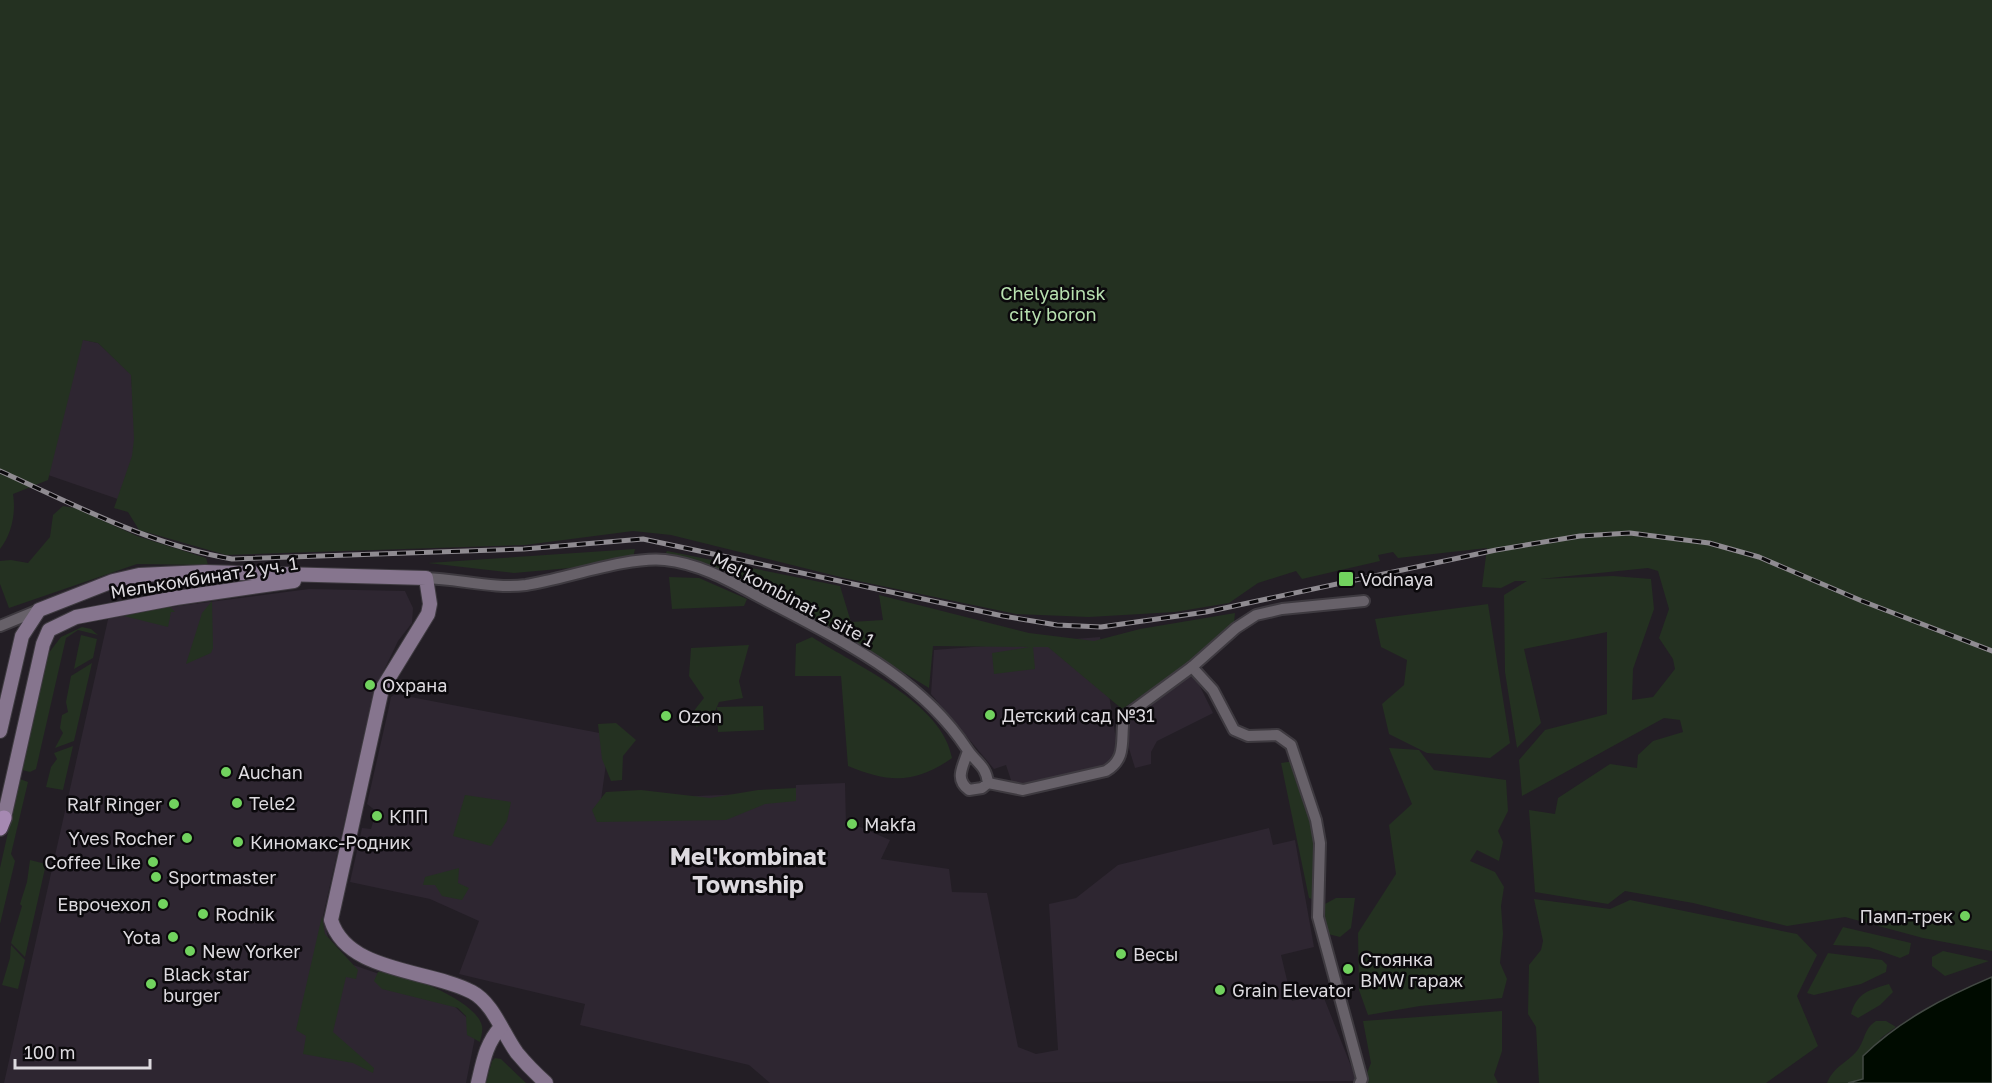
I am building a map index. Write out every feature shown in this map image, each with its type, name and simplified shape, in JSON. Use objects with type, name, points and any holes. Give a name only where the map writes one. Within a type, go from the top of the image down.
[{"type":"street","name":"Mel'kombinat 2 site 1","points":[[426,578],[524,585],[640,561],[661,559],[688,563],[711,572],[832,636],[902,679],[948,723],[968,751],[987,771],[988,783]]},
{"type":"street","name":"Мелькомбинат 2 уч. 1","points":[[39,610],[113,581],[139,574],[205,572],[320,576]]},
{"type":"street","points":[[320,576],[402,575],[426,578],[430,604],[428,614],[380,695],[331,920],[340,940],[357,954],[472,992],[486,1004],[517,1053],[546,1083]]},
{"type":"street","name":"Мелькомбинат 2 уч. 1","points":[[1,820],[43,644],[49,630],[60,623],[176,598],[320,576]]},
{"type":"street","points":[[968,751],[959,778],[961,784],[972,790],[982,788],[988,783],[1023,790],[1106,771],[1117,765],[1123,754],[1124,717],[1192,667],[1236,628],[1256,615],[1282,609],[1364,601]]},
{"type":"street","points":[[0,626],[39,610]]},
{"type":"street","points":[[0,731],[22,636],[39,610]]},
{"type":"street","points":[[1192,667],[1213,690],[1234,730],[1248,736],[1277,735],[1291,745],[1316,820],[1320,843],[1318,917],[1349,1027],[1362,1079],[1360,1083]]},
{"type":"street","points":[[478,1083],[485,1053],[492,1036],[501,1027]]},
{"type":"shaded area","points":[[75,338],[98,343],[131,374],[141,507],[22,466]]},
{"type":"shaded area","points":[[309,589],[405,591],[413,608],[412,623],[398,641],[374,691],[323,916],[333,958],[443,996],[477,1027],[466,1083],[4,1083],[109,615]]},
{"type":"shaded area","points":[[1100,637],[1118,752],[1105,766],[1013,786],[1006,765],[994,769],[931,694],[934,650]]},
{"type":"shaded area","points":[[1193,672],[1213,713],[1157,741],[1151,752],[1151,764],[1135,768],[1123,729],[1127,718]]},
{"type":"shaded area","points":[[395,694],[610,735],[601,800],[796,792],[796,785],[845,783],[846,825],[860,827],[890,840],[881,859],[949,869],[952,892],[987,893],[1018,1047],[1036,1054],[1058,1050],[1049,904],[1076,898],[1118,865],[1269,828],[1273,845],[1295,840],[1314,947],[1281,955],[1292,1001],[1322,993],[1357,1081],[770,1083],[749,1065],[580,1025],[585,1004],[459,974],[479,921],[430,899],[350,882],[362,828],[371,829],[376,811],[367,804],[391,697]]},
{"type":"shaded area","points":[[1992,977],[1992,1083],[1848,1083],[1863,1079],[1863,1056],[1892,1031],[1940,1001]]},
{"type":"green space","name":"Chelyabinsk city boron","points":[[0,0],[1992,0],[1992,951],[1923,938],[1845,917],[1787,926],[1693,903],[1625,891],[1608,904],[1535,892],[1529,810],[1555,814],[1558,798],[1610,764],[1637,768],[1638,755],[1653,741],[1683,732],[1680,720],[1664,718],[1522,796],[1519,760],[1545,730],[1607,714],[1607,632],[1524,649],[1541,723],[1517,748],[1505,672],[1504,595],[1527,581],[1515,581],[1501,588],[1482,587],[1487,548],[1398,558],[1393,552],[1378,555],[1380,561],[1302,579],[1296,571],[1258,583],[1229,603],[1175,612],[1089,617],[1016,614],[844,578],[671,535],[633,531],[525,545],[226,555],[139,530],[128,512],[114,508],[132,456],[134,439],[131,375],[98,343],[83,340],[48,480],[13,494],[12,523],[8,537],[0,549]],"holes":[[[1648,568],[1658,571],[1669,609],[1659,638],[1673,659],[1675,669],[1653,697],[1632,700],[1633,669],[1654,609],[1651,579],[1613,576],[1540,579]]]},
{"type":"green space","points":[[63,506],[75,508],[137,536],[206,558],[208,565],[137,564],[9,608],[0,584],[0,561],[28,563],[50,537],[53,515]]},
{"type":"green space","points":[[635,549],[633,558],[581,567],[514,573],[428,563]]},
{"type":"green space","points":[[667,551],[840,586],[851,622],[883,620],[879,595],[1029,633],[1094,641],[1140,629],[1235,613],[1234,623],[1184,667],[1122,709],[1048,647],[1033,647],[1035,669],[994,674],[992,653],[1030,647],[933,646],[929,688],[814,618],[703,563],[664,556]]},
{"type":"green space","points":[[669,577],[699,578],[747,599],[744,606],[672,609]]},
{"type":"green space","points":[[212,601],[213,648],[211,653],[186,664],[202,613]]},
{"type":"green space","points":[[1488,604],[1510,743],[1490,758],[1427,753],[1389,734],[1382,704],[1404,685],[1407,660],[1381,647],[1375,619]]},
{"type":"green space","points":[[170,607],[175,612],[171,612],[168,627],[124,616]]},
{"type":"green space","points":[[82,627],[91,629],[98,635],[78,630],[66,638],[36,769],[30,772],[22,770],[48,654],[61,637]]},
{"type":"green space","points":[[81,635],[97,639],[93,658],[74,669]]},
{"type":"green space","points":[[812,637],[895,687],[915,703],[932,720],[945,738],[952,758],[926,773],[901,778],[876,776],[848,766],[841,676],[795,676],[796,644]]},
{"type":"green space","points":[[749,645],[739,681],[743,698],[719,702],[711,721],[696,727],[693,712],[704,698],[689,676],[691,648]]},
{"type":"green space","points":[[92,663],[74,741],[55,748],[63,733],[60,728],[62,715],[68,712],[66,702],[71,676]]},
{"type":"green space","points":[[763,706],[764,730],[718,732],[717,707]]},
{"type":"green space","points":[[616,723],[636,740],[623,756],[622,780],[611,781],[602,759],[598,724]]},
{"type":"green space","points":[[73,746],[63,790],[46,787],[51,767],[57,759],[54,753]]},
{"type":"green space","points":[[1389,748],[1419,750],[1434,770],[1506,780],[1508,811],[1498,831],[1503,842],[1499,861],[1477,850],[1470,861],[1495,872],[1504,887],[1501,906],[1503,934],[1500,963],[1507,979],[1502,998],[1420,1006],[1368,1015],[1359,990],[1358,933],[1396,874],[1389,825],[1412,804]]},
{"type":"green space","points":[[1294,761],[1316,838],[1315,900],[1309,898],[1281,763]]},
{"type":"green space","points":[[20,779],[28,782],[11,854],[15,861],[0,924],[0,868]]},
{"type":"green space","points":[[796,788],[796,801],[765,804],[726,820],[597,822],[592,810],[606,792],[641,790],[710,798],[758,790]]},
{"type":"green space","points":[[465,795],[511,802],[507,821],[491,846],[453,836]]},
{"type":"green space","points":[[30,860],[46,864],[25,957],[11,943],[22,906],[20,904],[27,882]]},
{"type":"green space","points":[[459,868],[458,883],[469,888],[462,900],[442,896],[435,885],[423,885],[425,877]]},
{"type":"green space","points":[[1336,898],[1355,898],[1351,928],[1340,937],[1328,934],[1323,925],[1325,904]]},
{"type":"green space","points":[[1534,899],[1610,909],[1630,900],[1797,934],[1817,955],[1797,996],[1818,1046],[1766,1083],[1539,1083],[1536,1027],[1528,1014],[1529,965],[1541,950],[1543,941]]},
{"type":"green space","points":[[322,916],[325,934],[358,970],[356,979],[346,977],[333,1032],[374,1068],[373,1073],[353,1063],[303,1054],[306,1036],[296,1030]]},
{"type":"green space","points":[[1843,927],[1911,943],[1909,954],[1900,958],[1869,947],[1833,945]]},
{"type":"green space","points":[[11,945],[25,960],[18,989],[2,985],[10,958]]},
{"type":"green space","points":[[1943,951],[1989,961],[1945,976],[1932,966],[1932,957]]},
{"type":"green space","points":[[1828,953],[1882,960],[1887,965],[1886,972],[1861,984],[1814,995],[1807,993]]},
{"type":"green space","points":[[378,972],[419,981],[465,1005],[481,1023],[480,1042],[467,1035],[466,1016],[458,1008],[382,989],[374,981]]},
{"type":"green space","points":[[1889,984],[1893,992],[1880,1005],[1858,1018],[1851,1014],[1861,996],[1870,990]]},
{"type":"green space","points":[[1502,1011],[1502,1051],[1494,1075],[1498,1083],[1363,1083],[1371,1063],[1363,1021]]},
{"type":"green space","points":[[1876,1021],[1886,1021],[1896,1027],[1881,1038],[1863,1079],[1848,1083],[1827,1083],[1834,1071],[1855,1053],[1867,1030]]},
{"type":"green space","points":[[495,1058],[501,1059],[526,1083],[486,1083],[492,1061]]},
{"type":"railway","points":[[0,471],[142,534],[202,553],[232,559],[524,549],[643,539],[1003,616],[1057,625],[1101,627],[1206,612],[1496,550],[1580,536],[1630,533],[1709,543],[1759,557],[1862,601],[1992,651]]},
{"type":"place","name":"Vodnaya","points":[[1346,579]]},
{"type":"place","name":"Охрана","points":[[370,685]]},
{"type":"place","name":"Детский сад №31","points":[[990,715]]},
{"type":"place","name":"Ozon","points":[[666,716]]},
{"type":"place","name":"Auchan","points":[[226,772]]},
{"type":"place","name":"Tele2","points":[[237,803]]},
{"type":"place","name":"Ralf Ringer","points":[[174,804]]},
{"type":"place","name":"КПП","points":[[377,816]]},
{"type":"place","name":"Makfa","points":[[852,824]]},
{"type":"place","name":"Yves Rocher","points":[[187,838]]},
{"type":"place","name":"Киномакс-Родник","points":[[238,842]]},
{"type":"place","name":"Coffee Like","points":[[153,862]]},
{"type":"place","name":"Sportmaster","points":[[156,877]]},
{"type":"place","name":"Еврочехол","points":[[163,904]]},
{"type":"place","name":"Rodnik","points":[[203,914]]},
{"type":"place","name":"Памп-трек","points":[[1965,916]]},
{"type":"place","name":"Yota","points":[[173,937]]},
{"type":"place","name":"New Yorker","points":[[190,951]]},
{"type":"place","name":"Весы","points":[[1121,954]]},
{"type":"place","name":"Стоянка BMW гараж","points":[[1348,969]]},
{"type":"place","name":"Black star burger","points":[[151,984]]},
{"type":"place","name":"Grain Elevator","points":[[1220,990]]},
{"type":"district","name":"Mel'kombinat Township","points":[[748,869]]}]
